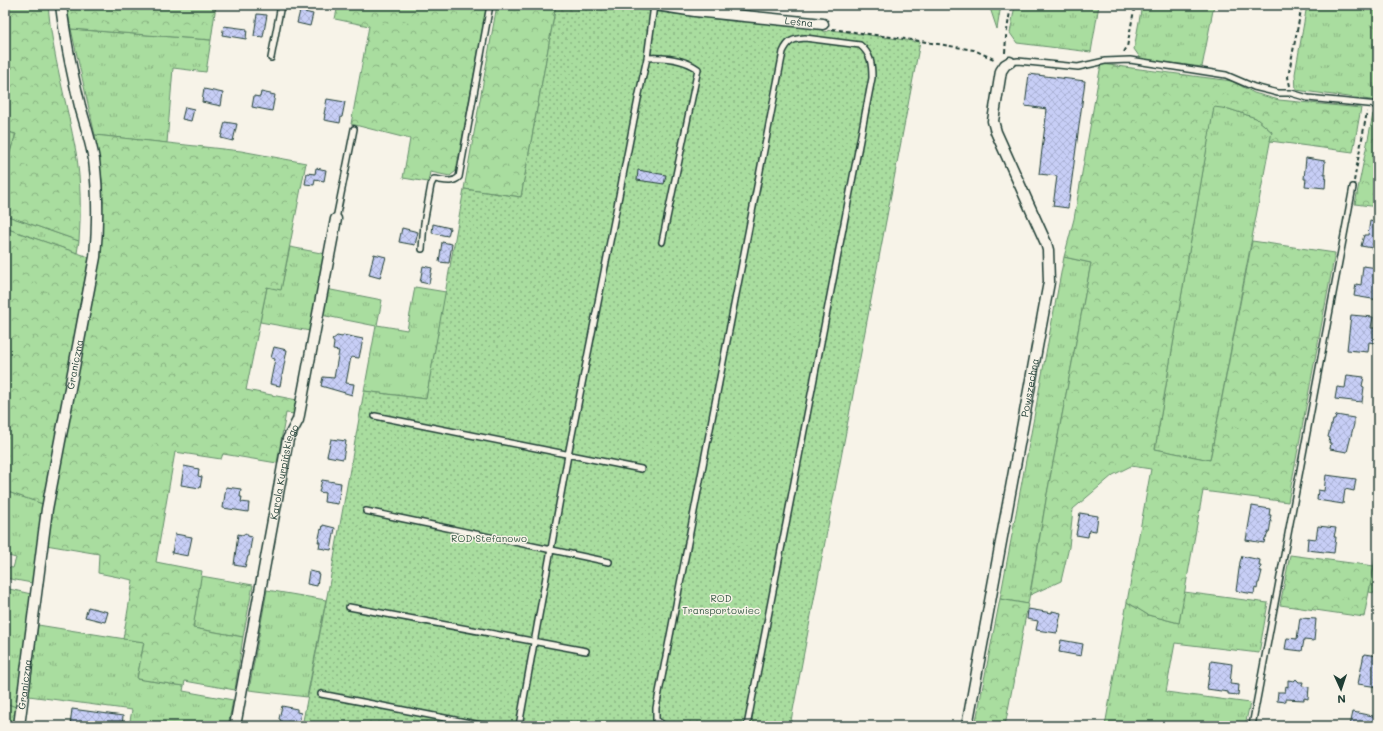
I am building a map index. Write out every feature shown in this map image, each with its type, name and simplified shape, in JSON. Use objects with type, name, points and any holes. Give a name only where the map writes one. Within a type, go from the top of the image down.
[{"type":"street","name":"Graniczna","points":[[19,726],[47,509],[95,257],[97,231],[97,198],[94,159],[64,33],[60,5]]},
{"type":"street","name":"Leśna","points":[[655,5],[695,11],[823,24]]},
{"type":"street","name":"Powszechna","points":[[967,726],[1049,282],[1048,250],[1046,242],[996,132],[993,121],[1001,71],[1008,63]]},
{"type":"street","name":"Karola Kurpińskiego","points":[[236,726],[288,439],[298,420],[336,220]]},
{"type":"lane","points":[[271,58],[281,5]]},
{"type":"lane","points":[[422,249],[424,223],[431,185],[434,179],[455,181],[459,177],[490,5]]},
{"type":"lane","points":[[519,726],[568,455],[647,58],[655,5]]},
{"type":"lane","points":[[665,726],[656,720],[656,708],[783,52],[789,42],[798,38],[805,38],[860,45],[867,51],[870,58],[872,78],[747,726]]},
{"type":"lane","points":[[647,58],[662,57],[692,64],[698,69],[662,242]]},
{"type":"lane","points":[[1008,63],[1018,61],[1078,66],[1120,60],[1151,63],[1226,74],[1254,87],[1278,93],[1291,93],[1308,98],[1378,105]]},
{"type":"lane","points":[[336,220],[354,129]]},
{"type":"lane","points":[[1252,726],[1353,187]]},
{"type":"lane","points":[[375,416],[641,469]]},
{"type":"lane","points":[[366,511],[609,562]]},
{"type":"lane","points":[[349,607],[586,651]]},
{"type":"lane","points":[[321,694],[486,726]]},
{"type":"path","points":[[1008,63],[1005,53],[1011,5]]},
{"type":"path","points":[[1120,60],[1127,47],[1135,5]]},
{"type":"path","points":[[1291,93],[1288,77],[1302,5]]},
{"type":"path","points":[[823,24],[829,29],[974,50],[1008,63]]},
{"type":"path","points":[[1353,187],[1368,105]]},
{"type":"green space","points":[[5,5],[48,5],[56,61],[78,163],[80,196],[79,241],[5,215],[5,167],[16,134],[5,131]]},
{"type":"green space","points":[[66,5],[216,5],[211,40],[71,29]]},
{"type":"green space","points":[[338,5],[487,5],[456,171],[450,176],[430,172],[428,182],[403,178],[410,139],[351,124],[369,26],[335,19]]},
{"type":"green space","points":[[497,5],[556,5],[521,197],[464,189]]},
{"type":"green space","points":[[556,5],[602,5],[740,22],[740,18],[818,28],[825,32],[831,30],[920,42],[790,726],[633,726],[606,722],[605,726],[302,726],[364,391],[426,399],[464,189],[521,197]]},
{"type":"green space","points":[[989,5],[1001,5],[997,29]]},
{"type":"green space","points":[[1015,5],[1099,5],[1091,52],[1017,43],[1010,33]]},
{"type":"green space","points":[[1142,5],[1214,5],[1202,67],[1141,59],[1134,49]]},
{"type":"green space","points":[[1307,5],[1378,5],[1378,101],[1296,90],[1295,74]]},
{"type":"green space","points":[[71,29],[211,40],[206,72],[173,68],[167,143],[95,135]]},
{"type":"green space","points":[[1101,64],[1232,81],[1254,93],[1279,100],[1361,108],[1353,152],[1270,141],[1272,132],[1256,118],[1229,109],[1214,107],[1155,449],[1210,460],[1252,241],[1335,253],[1288,502],[1203,491],[1179,623],[1148,615],[1127,602],[1151,469],[1131,466],[1113,475],[1073,509],[1069,547],[1061,581],[1030,595],[1047,494],[1091,263],[1064,257],[1074,219]]},
{"type":"green space","points":[[1214,106],[1229,109],[1256,118],[1272,132],[1210,460],[1155,449]]},
{"type":"green space","points":[[1378,113],[1378,207],[1355,204],[1373,114]]},
{"type":"green space","points":[[5,131],[16,134],[5,167]]},
{"type":"green space","points":[[95,135],[241,151],[306,163],[281,290],[267,287],[246,390],[297,400],[295,414],[286,413],[277,463],[223,454],[221,459],[175,452],[156,562],[202,571],[193,628],[243,637],[235,690],[185,681],[184,686],[137,679],[144,642],[123,639],[133,580],[98,573],[99,554],[46,545],[99,254],[103,203],[102,180]]},
{"type":"green space","points":[[5,215],[79,241],[77,253],[5,228]]},
{"type":"green space","points":[[5,228],[89,257],[43,504],[5,491]]},
{"type":"green space","points":[[290,247],[326,254],[310,331],[260,322],[267,287],[281,289]]},
{"type":"green space","points":[[1064,257],[1091,263],[1047,494],[1028,604],[1000,599]]},
{"type":"green space","points":[[415,287],[446,292],[426,399],[364,391],[376,326],[321,315],[326,289],[382,300],[377,325],[407,330]]},
{"type":"green space","points":[[5,491],[43,504],[32,583],[5,578],[5,567],[13,568],[16,558],[5,555]]},
{"type":"green space","points":[[1378,543],[1378,594],[1369,592]]},
{"type":"green space","points":[[1290,555],[1374,566],[1364,617],[1280,605]]},
{"type":"green space","points":[[201,576],[253,585],[243,637],[193,628]]},
{"type":"green space","points":[[5,588],[31,594],[16,707],[5,703]]},
{"type":"green space","points":[[267,590],[326,600],[307,697],[249,690]]},
{"type":"green space","points":[[1184,592],[1268,603],[1259,653],[1175,643],[1166,692],[1250,703],[1245,726],[1105,726],[1127,602],[1148,615],[1179,623]]},
{"type":"green space","points":[[1000,599],[1028,604],[1005,726],[975,726]]},
{"type":"green space","points":[[38,625],[144,642],[137,679],[184,686],[183,691],[233,700],[228,726],[129,726],[132,710],[29,696]]},
{"type":"green space","points":[[5,703],[16,707],[13,726],[5,726]]},
{"type":"building","points":[[300,11],[313,14],[310,26],[297,23]]},
{"type":"building","points":[[257,14],[267,15],[263,37],[254,36]]},
{"type":"building","points":[[224,26],[247,29],[246,39],[222,35]]},
{"type":"building","points":[[1029,74],[1085,81],[1068,208],[1053,206],[1057,176],[1039,174],[1047,109],[1025,106]]},
{"type":"building","points":[[204,89],[223,93],[221,106],[202,102]]},
{"type":"building","points":[[261,92],[275,95],[272,111],[252,107],[254,96],[260,97]]},
{"type":"building","points":[[327,99],[345,102],[340,123],[324,120]]},
{"type":"building","points":[[185,107],[194,109],[191,121],[182,119]]},
{"type":"building","points":[[225,122],[237,124],[233,141],[221,138]]},
{"type":"building","points":[[1306,158],[1325,161],[1325,188],[1305,186],[1306,179],[1304,179]]},
{"type":"building","points":[[316,168],[326,170],[324,181],[315,179],[314,185],[305,184],[307,173],[315,174]]},
{"type":"building","points":[[638,170],[666,175],[664,184],[637,180]]},
{"type":"building","points":[[1370,221],[1378,223],[1378,249],[1361,246],[1364,235],[1368,235]]},
{"type":"building","points":[[433,224],[450,228],[448,236],[432,233]]},
{"type":"building","points":[[402,228],[418,232],[415,245],[399,242]]},
{"type":"building","points":[[442,242],[452,244],[449,263],[439,262]]},
{"type":"building","points":[[374,254],[386,257],[380,278],[369,275]]},
{"type":"building","points":[[423,266],[432,268],[429,284],[420,282]]},
{"type":"building","points":[[1363,266],[1378,268],[1378,300],[1354,296],[1356,284],[1361,285]]},
{"type":"building","points":[[1351,315],[1373,317],[1371,328],[1375,328],[1374,343],[1369,342],[1368,352],[1347,350]]},
{"type":"building","points":[[343,335],[363,339],[359,358],[351,357],[346,383],[354,384],[352,395],[321,386],[323,377],[334,378],[339,351],[333,350],[334,343],[332,340],[337,336],[342,337]]},
{"type":"building","points":[[274,347],[287,350],[280,386],[270,384],[275,359],[271,358]]},
{"type":"building","points":[[1347,375],[1364,377],[1362,386],[1364,387],[1362,402],[1335,399],[1337,387],[1345,388]]},
{"type":"building","points":[[1336,415],[1354,418],[1354,424],[1347,452],[1330,449],[1331,443],[1329,443],[1330,438],[1328,437],[1331,425],[1333,420],[1335,420]]},
{"type":"building","points":[[331,439],[346,441],[343,459],[327,456]]},
{"type":"building","points":[[184,466],[199,469],[198,476],[202,477],[200,488],[181,485]]},
{"type":"building","points":[[1326,475],[1356,479],[1354,491],[1345,489],[1343,504],[1317,500],[1318,490],[1324,491]]},
{"type":"building","points":[[322,480],[341,483],[338,504],[324,502],[325,493],[319,492]]},
{"type":"building","points":[[226,487],[241,489],[241,502],[249,503],[248,512],[223,508]]},
{"type":"building","points":[[1252,506],[1270,509],[1269,515],[1271,515],[1271,521],[1269,533],[1265,538],[1264,543],[1246,540]]},
{"type":"building","points":[[1080,513],[1098,516],[1096,531],[1089,530],[1088,537],[1076,535]]},
{"type":"building","points":[[323,525],[335,528],[331,550],[319,548],[320,542],[318,542]]},
{"type":"building","points":[[1318,526],[1336,528],[1334,537],[1336,537],[1334,553],[1307,550],[1308,538],[1316,539]]},
{"type":"building","points":[[246,533],[248,536],[252,537],[249,556],[245,567],[234,565],[238,534],[242,535]]},
{"type":"building","points":[[175,534],[192,537],[188,556],[172,553]]},
{"type":"building","points":[[1242,556],[1260,560],[1259,566],[1261,566],[1260,571],[1262,571],[1254,594],[1236,591]]},
{"type":"building","points":[[309,571],[319,573],[317,586],[307,584]]},
{"type":"building","points":[[88,607],[108,612],[105,622],[85,617]]},
{"type":"building","points":[[1028,609],[1061,613],[1057,633],[1036,630],[1038,621],[1027,619]]},
{"type":"building","points":[[1300,618],[1316,619],[1314,641],[1304,640],[1302,651],[1285,649],[1287,638],[1297,639]]},
{"type":"building","points":[[1061,640],[1083,644],[1081,656],[1059,652]]},
{"type":"building","points":[[1364,654],[1378,656],[1378,687],[1358,684]]},
{"type":"building","points":[[1211,661],[1232,664],[1230,684],[1239,685],[1238,695],[1207,689]]},
{"type":"building","points":[[1296,679],[1299,682],[1303,682],[1302,686],[1309,687],[1308,699],[1286,699],[1286,702],[1277,701],[1278,692],[1285,692],[1286,686],[1288,687],[1288,680],[1294,681]]},
{"type":"building","points":[[282,706],[297,709],[297,712],[301,713],[298,726],[280,725],[281,720],[279,719]]},
{"type":"building","points":[[72,709],[123,716],[122,726],[70,726]]},
{"type":"building","points":[[1353,712],[1378,717],[1378,726],[1350,726]]},
{"type":"park label","name":"ROD Stefanowo","points":[[489,538]]},
{"type":"park label","name":"ROD Transportowiec","points":[[721,604]]}]
